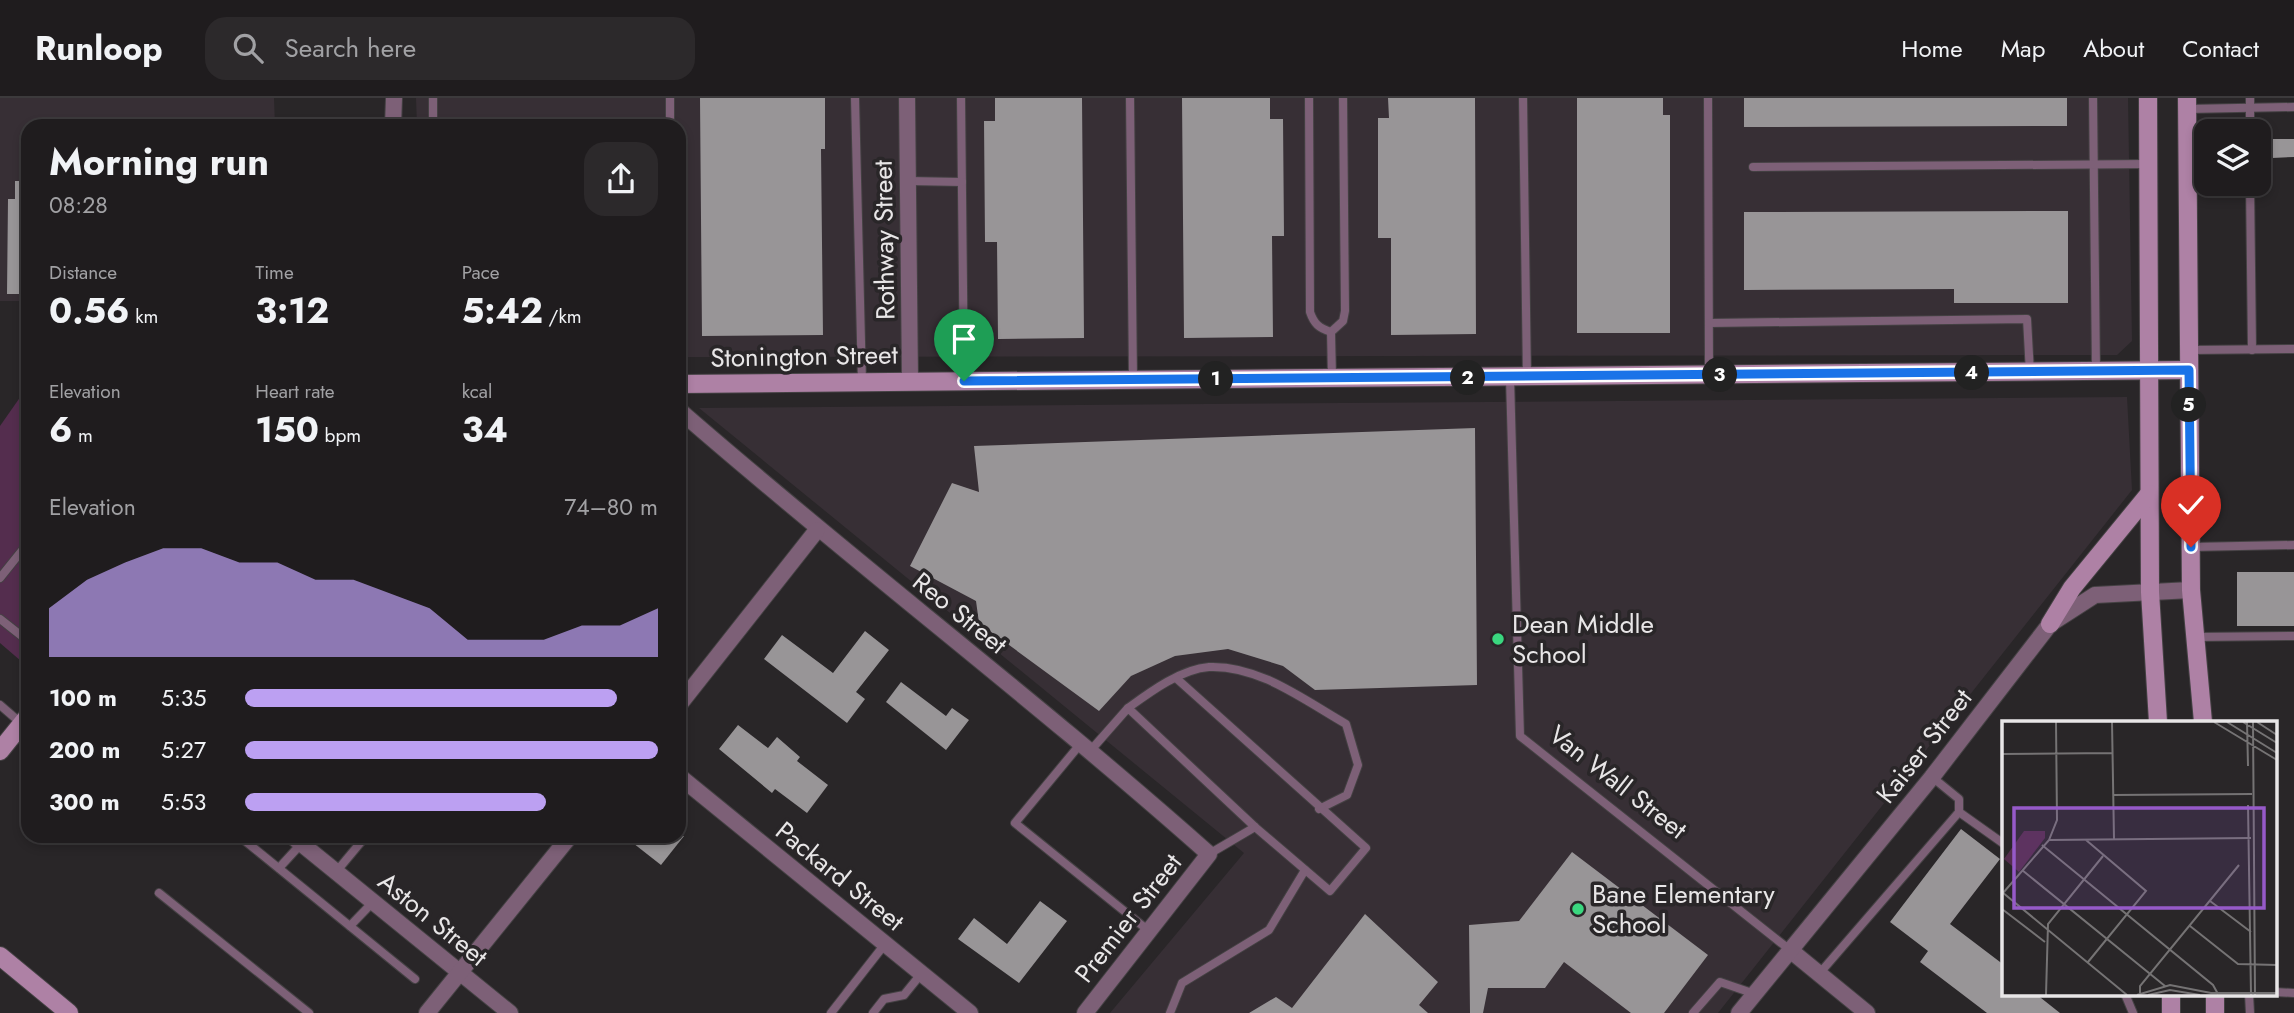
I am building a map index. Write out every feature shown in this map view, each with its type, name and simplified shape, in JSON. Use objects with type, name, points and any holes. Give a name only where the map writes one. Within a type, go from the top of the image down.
[{"type":"main road","points":[[2148,98],[2150,592],[2158,721]]},
{"type":"main road","points":[[2187,104],[2191,590],[2203,721]]},
{"type":"main road","name":"Stonington Street","points":[[686,384],[2189,370]]},
{"type":"main road","points":[[2050,624],[2072,588],[2150,494]]},
{"type":"main road","points":[[0,751],[21,725]]},
{"type":"main road","points":[[0,956],[69,1013]]},
{"type":"street","points":[[393,119],[394,98]]},
{"type":"street","name":"Rothway Street","points":[[907,98],[910,381]]},
{"type":"street","name":"Reo Street","points":[[686,417],[817,530],[1087,746],[1209,854]]},
{"type":"street","points":[[686,696],[817,530]]},
{"type":"street","name":"Kaiser Street","points":[[1739,1013],[1932,777],[2050,624],[2095,595],[2191,590]]},
{"type":"street","name":"Packard Street","points":[[686,782],[970,1013]]},
{"type":"street","name":"Aston Street","points":[[301,843],[510,1013]]},
{"type":"street","points":[[427,1013],[564,843]]},
{"type":"street","name":"Premier Street","points":[[1090,1011],[1209,854]]},
{"type":"street","name":"Van Wall Street","points":[[1790,950],[1867,1013]]},
{"type":"lane","points":[[433,98],[433,119]]},
{"type":"lane","points":[[670,98],[670,119]]},
{"type":"lane","points":[[855,98],[862,382]]},
{"type":"lane","points":[[961,98],[964,381]]},
{"type":"lane","points":[[1130,98],[1133,380]]},
{"type":"lane","points":[[1309,98],[1310,312],[1313,321],[1321,329],[1331,332]]},
{"type":"lane","points":[[1332,378],[1331,332],[1343,321],[1345,311],[1343,98]]},
{"type":"lane","points":[[1518,378],[1523,98]]},
{"type":"lane","points":[[1707,98],[1709,375]]},
{"type":"lane","points":[[2093,98],[2096,372]]},
{"type":"lane","points":[[2250,98],[2250,119]]},
{"type":"lane","points":[[2187,104],[2250,108],[2294,107]]},
{"type":"lane","points":[[1753,167],[2148,163]]},
{"type":"lane","points":[[908,181],[962,182]]},
{"type":"lane","points":[[2250,196],[2252,350]]},
{"type":"lane","points":[[1709,323],[2028,319],[2030,373]]},
{"type":"lane","points":[[2189,350],[2294,349]]},
{"type":"lane","name":"Van Wall Street","points":[[1518,378],[1520,736],[1790,950]]},
{"type":"lane","points":[[2191,547],[2294,545]]},
{"type":"lane","points":[[0,578],[21,552]]},
{"type":"lane","points":[[0,619],[21,636]]},
{"type":"lane","points":[[2195,637],[2294,636]]},
{"type":"lane","points":[[1149,932],[1016,823],[1087,746],[1128,708],[1176,678],[1208,667],[1258,674],[1346,724],[1358,765],[1347,795],[1319,808]]},
{"type":"lane","points":[[1128,708],[1255,827],[1330,891],[1366,848],[1176,678]]},
{"type":"lane","points":[[0,705],[21,718]]},
{"type":"lane","points":[[1819,974],[1959,812],[1959,799],[1932,777]]},
{"type":"lane","points":[[1959,812],[2002,843]]},
{"type":"lane","points":[[1209,854],[1255,827]]},
{"type":"lane","points":[[248,843],[415,979]]},
{"type":"lane","points":[[279,868],[295,843]]},
{"type":"lane","points":[[336,872],[360,843]]},
{"type":"lane","points":[[1170,1013],[1182,983],[1269,930],[1306,870]]},
{"type":"lane","points":[[159,893],[309,1013]]},
{"type":"lane","points":[[350,926],[373,902]]},
{"type":"lane","points":[[831,1013],[886,944]]},
{"type":"lane","points":[[873,1013],[884,999],[904,995],[921,974]]},
{"type":"lane","points":[[1693,1013],[1720,982],[1755,994]]},
{"type":"lane","points":[[2276,992],[2294,993]]},
{"type":"lane","points":[[2126,996],[2133,1013]]},
{"type":"shaded area","points":[[0,98],[274,98],[275,119],[21,119],[21,301],[0,301]]},
{"type":"shaded area","points":[[416,98],[2128,98],[2132,341],[2117,355],[686,357],[686,119],[417,119]]},
{"type":"shaded area","points":[[21,396],[21,661],[0,643],[0,426]]},
{"type":"shaded area","name":"Dean Middle School","points":[[2127,397],[2132,490],[1718,1013],[1110,1013],[1244,853],[699,408]]},
{"type":"building","points":[[700,98],[825,98],[825,149],[821,149],[823,335],[702,336]]},
{"type":"building","points":[[995,98],[1082,98],[1084,338],[998,339],[997,242],[985,242],[984,121],[995,121]]},
{"type":"building","points":[[1182,98],[1270,98],[1270,119],[1283,119],[1284,236],[1272,236],[1273,337],[1184,338]]},
{"type":"building","points":[[1388,98],[1475,98],[1476,334],[1391,335],[1391,238],[1378,238],[1378,118],[1389,118]]},
{"type":"building","points":[[1577,98],[1663,98],[1663,115],[1670,115],[1670,333],[1577,333]]},
{"type":"building","points":[[1744,98],[2067,98],[2067,126],[1744,127]]},
{"type":"building","points":[[2272,139],[2294,139],[2294,157],[2272,158]]},
{"type":"building","points":[[15,181],[21,181],[21,294],[7,294],[8,199],[15,199]]},
{"type":"building","points":[[2068,211],[2068,303],[1954,303],[1954,289],[1744,290],[1744,212]]},
{"type":"building","points":[[1475,428],[1477,685],[1315,690],[1283,666],[1228,649],[1175,656],[1131,676],[1099,711],[979,623],[976,601],[910,566],[952,483],[979,492],[974,446]]},
{"type":"building","points":[[2237,572],[2294,572],[2294,626],[2237,626]]},
{"type":"building","points":[[865,631],[889,650],[856,692],[865,699],[847,723],[764,659],[782,635],[833,673]]},
{"type":"building","points":[[901,682],[946,716],[952,708],[969,720],[946,750],[886,702]]},
{"type":"building","points":[[738,725],[768,748],[777,737],[800,757],[797,761],[828,785],[807,813],[775,789],[772,793],[719,749]]},
{"type":"building","points":[[1961,829],[2000,859],[1950,924],[2002,963],[2002,996],[2039,996],[2060,1013],[1987,1013],[1920,962],[1928,951],[1890,922]]},
{"type":"building","points":[[633,843],[678,843],[661,865]]},
{"type":"building","points":[[1572,852],[1708,955],[1664,1013],[1631,1013],[1564,962],[1545,988],[1488,988],[1483,1013],[1470,1013],[1469,925],[1519,921]]},
{"type":"building","points":[[1040,901],[1067,921],[1019,983],[958,939],[974,918],[1007,944]]},
{"type":"building","points":[[1365,914],[1438,982],[1419,1005],[1428,1013],[1249,1013],[1276,997],[1292,1008]]},
{"type":"place","name":"Dean Middle School","points":[[1498,639]]},
{"type":"place","name":"Bane Elementary School","points":[[1578,909]]},
{"type":"route","points":[[964,381],[2189,370],[2191,547]]}]
